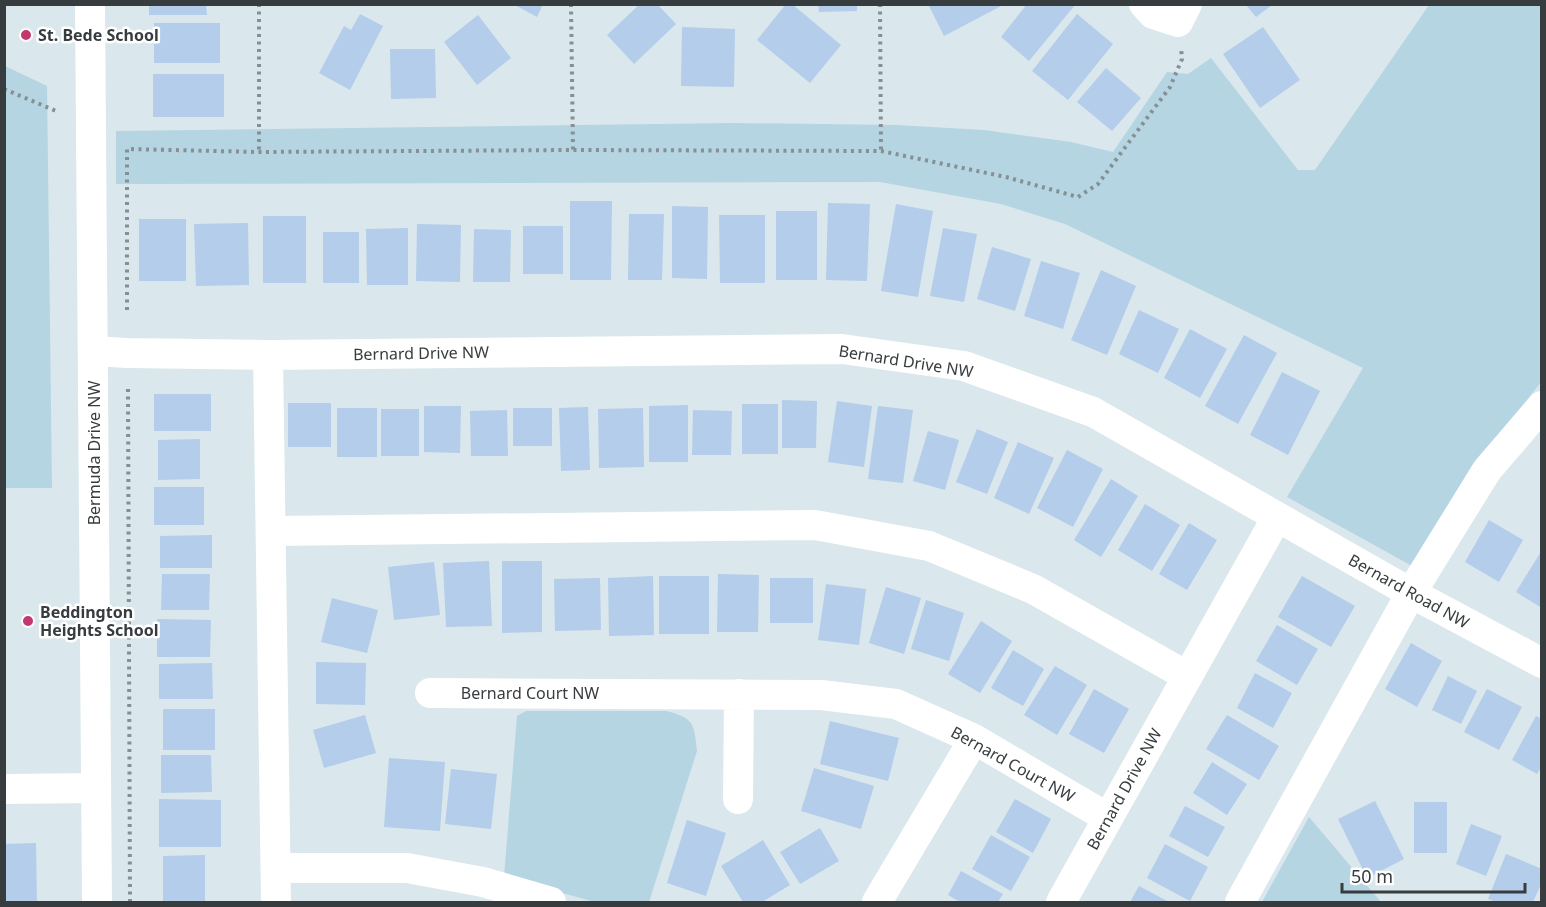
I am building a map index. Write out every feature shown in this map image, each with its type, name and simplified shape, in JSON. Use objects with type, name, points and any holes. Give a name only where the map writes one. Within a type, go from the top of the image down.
[{"type":"street","name":"Bermuda Drive NW","points":[[90,4],[97,903]]},
{"type":"street","points":[[1144,4],[1153,14],[1183,13]]},
{"type":"street","name":"Bernard Drive NW","points":[[93,351],[268,355],[842,349],[963,366],[1093,412],[1277,517],[1062,903]]},
{"type":"street","points":[[268,355],[276,903]]},
{"type":"street","points":[[1240,903],[1411,593],[1487,470],[1542,406]]},
{"type":"street","name":"Bernard Road NW","points":[[1277,517],[1411,593],[1542,663]]},
{"type":"street","points":[[271,531],[815,525],[928,546],[1033,589],[1187,676]]},
{"type":"street","name":"Bernard Court NW","points":[[430,693],[822,695],[896,704],[974,739],[1108,818]]},
{"type":"street","points":[[738,799],[739,694]]},
{"type":"street","points":[[877,903],[974,739]]},
{"type":"street","points":[[4,789],[96,788]]},
{"type":"street","points":[[276,868],[407,868],[483,882],[551,903]]},
{"type":"path","points":[[259,4],[260,152]]},
{"type":"path","points":[[572,4],[573,150]]},
{"type":"path","points":[[880,4],[881,151]]},
{"type":"path","points":[[127,310],[127,148],[260,152],[881,151],[1006,177],[1078,197],[1098,184],[1170,87],[1182,59],[1183,13]]},
{"type":"path","points":[[4,89],[56,111]]},
{"type":"path","points":[[128,390],[130,903]]},
{"type":"shaded area","points":[[1429,5],[1541,5],[1541,382],[1470,473],[1414,567],[1287,497],[1363,368],[1065,224],[1001,204],[880,182],[116,184],[116,131],[732,123],[896,125],[984,130],[1071,142],[1113,152],[1167,72],[1188,74],[1211,58],[1298,170],[1315,170]]},
{"type":"shaded area","points":[[5,66],[47,86],[52,488],[5,488]]},
{"type":"shaded area","points":[[526,711],[666,711],[682,716],[691,723],[697,751],[649,902],[595,902],[504,877],[517,716]]},
{"type":"shaded area","points":[[1309,817],[1381,902],[1262,902]]},
{"type":"building","points":[[149,4],[206,4],[207,15],[149,15]]},
{"type":"building","points":[[513,4],[543,4],[537,17]]},
{"type":"building","points":[[640,4],[657,4],[676,24],[634,64],[607,35]]},
{"type":"building","points":[[786,4],[792,4],[841,45],[810,83],[757,40]]},
{"type":"building","points":[[818,4],[857,4],[857,11],[819,12]]},
{"type":"building","points":[[928,4],[1005,4],[944,36]]},
{"type":"building","points":[[1027,4],[1075,5],[1029,61],[1001,37]]},
{"type":"building","points":[[1246,5],[1272,5],[1256,17]]},
{"type":"building","points":[[360,14],[383,26],[350,90],[319,73],[344,26],[351,30]]},
{"type":"building","points":[[1077,14],[1113,44],[1068,100],[1032,71]]},
{"type":"building","points":[[478,15],[511,58],[477,85],[444,42]]},
{"type":"building","points":[[154,23],[220,23],[220,63],[154,63]]},
{"type":"building","points":[[682,27],[735,29],[734,87],[681,86]]},
{"type":"building","points":[[1263,27],[1300,80],[1260,108],[1223,54]]},
{"type":"building","points":[[390,49],[435,49],[436,98],[391,99]]},
{"type":"building","points":[[1106,68],[1141,98],[1112,131],[1077,102]]},
{"type":"building","points":[[153,74],[224,74],[224,117],[153,117]]},
{"type":"building","points":[[570,201],[612,201],[611,280],[570,280]]},
{"type":"building","points":[[828,203],[870,204],[867,281],[826,280]]},
{"type":"building","points":[[896,204],[933,211],[918,297],[881,291]]},
{"type":"building","points":[[672,206],[708,207],[707,279],[672,278]]},
{"type":"building","points":[[776,211],[817,211],[817,280],[776,280]]},
{"type":"building","points":[[629,214],[664,214],[662,280],[628,280]]},
{"type":"building","points":[[719,215],[765,215],[765,283],[720,283]]},
{"type":"building","points":[[263,216],[306,216],[306,283],[263,283]]},
{"type":"building","points":[[139,219],[186,219],[186,281],[139,281]]},
{"type":"building","points":[[248,223],[249,285],[196,286],[194,224]]},
{"type":"building","points":[[417,224],[461,225],[460,282],[416,281]]},
{"type":"building","points":[[523,226],[563,226],[563,274],[523,274]]},
{"type":"building","points":[[408,228],[408,285],[367,285],[366,229]]},
{"type":"building","points":[[943,228],[977,234],[964,302],[930,296]]},
{"type":"building","points":[[474,229],[511,230],[510,282],[473,282]]},
{"type":"building","points":[[323,232],[359,232],[359,283],[323,283]]},
{"type":"building","points":[[992,247],[1031,259],[1015,311],[977,299]]},
{"type":"building","points":[[1041,261],[1080,273],[1063,329],[1024,316]]},
{"type":"building","points":[[1101,270],[1136,286],[1107,355],[1071,340]]},
{"type":"building","points":[[1139,310],[1179,329],[1158,373],[1119,354]]},
{"type":"building","points":[[1190,329],[1227,349],[1200,398],[1164,378]]},
{"type":"building","points":[[1244,335],[1277,353],[1238,424],[1205,406]]},
{"type":"building","points":[[1282,372],[1320,391],[1288,455],[1250,435]]},
{"type":"building","points":[[154,394],[211,394],[211,431],[154,431]]},
{"type":"building","points":[[782,400],[817,401],[816,448],[782,448]]},
{"type":"building","points":[[837,401],[872,406],[864,467],[828,462]]},
{"type":"building","points":[[288,403],[331,403],[331,447],[288,447]]},
{"type":"building","points":[[742,404],[778,404],[778,454],[742,454]]},
{"type":"building","points":[[688,405],[688,462],[649,462],[649,406]]},
{"type":"building","points":[[424,406],[461,406],[460,453],[424,452]]},
{"type":"building","points":[[878,406],[913,410],[903,483],[868,479]]},
{"type":"building","points":[[588,407],[590,470],[561,471],[559,408]]},
{"type":"building","points":[[337,408],[377,408],[377,457],[337,457]]},
{"type":"building","points":[[513,408],[552,408],[552,446],[513,446]]},
{"type":"building","points":[[643,408],[644,467],[599,468],[598,409]]},
{"type":"building","points":[[381,409],[419,409],[419,456],[381,456]]},
{"type":"building","points":[[507,410],[508,456],[471,456],[470,411]]},
{"type":"building","points":[[693,410],[732,411],[731,455],[692,455]]},
{"type":"building","points":[[977,429],[1008,442],[987,494],[956,482]]},
{"type":"building","points":[[928,431],[959,440],[945,490],[913,481]]},
{"type":"building","points":[[200,439],[200,479],[158,480],[158,440]]},
{"type":"building","points":[[1018,442],[1054,458],[1029,514],[994,498]]},
{"type":"building","points":[[1067,450],[1103,469],[1073,527],[1037,508]]},
{"type":"building","points":[[1111,479],[1138,496],[1101,557],[1074,540]]},
{"type":"building","points":[[154,487],[204,487],[204,525],[154,525]]},
{"type":"building","points":[[1145,504],[1180,525],[1152,571],[1118,550]]},
{"type":"building","points":[[1489,520],[1523,540],[1499,582],[1465,562]]},
{"type":"building","points":[[1189,523],[1217,540],[1187,590],[1159,574]]},
{"type":"building","points":[[212,535],[212,568],[160,568],[160,536]]},
{"type":"building","points":[[1542,550],[1542,608],[1516,592]]},
{"type":"building","points":[[489,561],[492,626],[446,627],[443,563]]},
{"type":"building","points":[[502,561],[542,561],[542,632],[502,633]]},
{"type":"building","points":[[434,562],[440,615],[394,620],[388,567]]},
{"type":"building","points":[[162,574],[210,574],[209,610],[161,610]]},
{"type":"building","points":[[718,574],[759,575],[758,632],[717,632]]},
{"type":"building","points":[[653,576],[654,635],[609,636],[608,578]]},
{"type":"building","points":[[659,576],[709,576],[709,634],[659,634]]},
{"type":"building","points":[[1302,576],[1355,606],[1331,647],[1278,617]]},
{"type":"building","points":[[600,578],[601,630],[555,631],[554,579]]},
{"type":"building","points":[[770,578],[813,578],[813,623],[770,623]]},
{"type":"building","points":[[826,584],[866,589],[859,645],[818,640]]},
{"type":"building","points":[[886,587],[921,598],[904,654],[869,643]]},
{"type":"building","points":[[332,598],[378,610],[367,653],[321,642]]},
{"type":"building","points":[[926,600],[964,613],[949,661],[911,649]]},
{"type":"building","points":[[157,619],[211,620],[210,657],[157,657]]},
{"type":"building","points":[[981,621],[1012,641],[980,693],[948,674]]},
{"type":"building","points":[[1277,625],[1318,649],[1297,685],[1256,661]]},
{"type":"building","points":[[1411,643],[1442,661],[1417,707],[1385,689]]},
{"type":"building","points":[[1013,650],[1044,669],[1023,706],[991,688]]},
{"type":"building","points":[[316,662],[366,663],[365,705],[316,704]]},
{"type":"building","points":[[212,663],[213,699],[159,699],[159,664]]},
{"type":"building","points":[[1055,666],[1087,685],[1057,735],[1024,715]]},
{"type":"building","points":[[1255,673],[1292,693],[1273,728],[1237,708]]},
{"type":"building","points":[[1448,676],[1477,691],[1461,724],[1432,710]]},
{"type":"building","points":[[1094,689],[1129,709],[1104,753],[1069,734]]},
{"type":"building","points":[[1487,689],[1522,707],[1499,750],[1464,732]]},
{"type":"building","points":[[163,709],[215,709],[215,750],[163,750]]},
{"type":"building","points":[[365,715],[376,753],[324,768],[313,730]]},
{"type":"building","points":[[1227,715],[1279,746],[1259,780],[1206,749]]},
{"type":"building","points":[[1536,716],[1542,719],[1542,766],[1537,774],[1512,760]]},
{"type":"building","points":[[830,721],[899,738],[888,781],[820,764]]},
{"type":"building","points":[[161,755],[211,755],[212,792],[161,793]]},
{"type":"building","points":[[389,758],[445,762],[440,831],[384,827]]},
{"type":"building","points":[[1212,762],[1247,784],[1227,815],[1193,793]]},
{"type":"building","points":[[814,768],[874,786],[861,829],[801,811]]},
{"type":"building","points":[[451,769],[497,774],[491,829],[445,824]]},
{"type":"building","points":[[159,799],[221,800],[221,847],[159,847]]},
{"type":"building","points":[[1015,799],[1051,819],[1033,853],[996,832]]},
{"type":"building","points":[[1375,801],[1404,859],[1367,878],[1338,819]]},
{"type":"building","points":[[1414,802],[1447,802],[1447,853],[1414,853]]},
{"type":"building","points":[[1185,806],[1225,827],[1208,857],[1169,836]]},
{"type":"building","points":[[687,820],[726,833],[706,896],[667,883]]},
{"type":"building","points":[[1471,824],[1502,836],[1486,876],[1456,864]]},
{"type":"building","points":[[820,828],[839,861],[800,884],[780,852]]},
{"type":"building","points":[[991,835],[1030,857],[1011,891],[972,869]]},
{"type":"building","points":[[763,840],[790,885],[762,902],[743,902],[721,866]]},
{"type":"building","points":[[36,843],[37,902],[4,902],[4,844]]},
{"type":"building","points":[[1165,844],[1208,867],[1190,901],[1147,878]]},
{"type":"building","points":[[1506,854],[1542,869],[1542,882],[1533,902],[1496,902],[1488,899]]},
{"type":"building","points":[[205,855],[205,902],[163,902],[163,856]]},
{"type":"building","points":[[961,871],[1003,894],[998,902],[960,902],[948,895]]},
{"type":"building","points":[[1139,886],[1169,902],[1130,902]]},
{"type":"place","name":"St. Bede School","points":[[26,35]]},
{"type":"place","name":"Beddington Heights School","points":[[28,621]]}]
